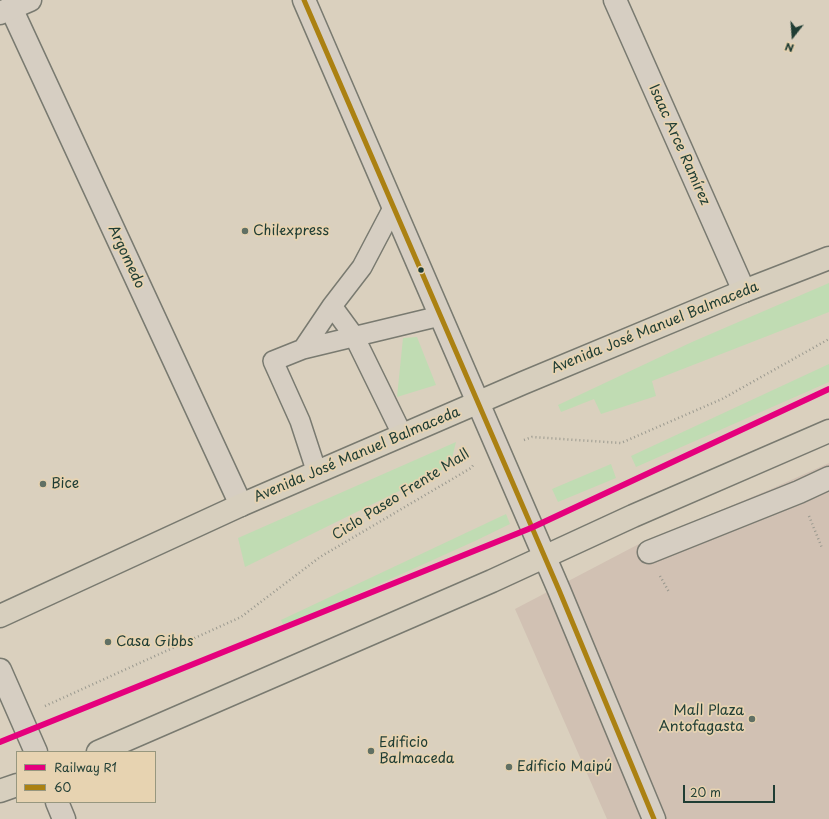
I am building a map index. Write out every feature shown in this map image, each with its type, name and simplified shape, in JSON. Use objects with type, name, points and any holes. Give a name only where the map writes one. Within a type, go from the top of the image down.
[{"type":"highway","name":"Avenida José Manuel Balmaceda","points":[[0,616],[241,505],[477,403],[744,291],[829,258]]},
{"type":"highway","points":[[100,751],[544,558],[633,516],[829,431]]},
{"type":"highway","points":[[0,791],[16,785]]},
{"type":"street","points":[[304,0],[559,590],[654,819]]},
{"type":"street","name":"Isaac Arce Ramírez","points":[[615,0],[744,291]]},
{"type":"street","name":"Argomedo","points":[[14,7],[241,505]]},
{"type":"street","points":[[649,552],[799,492],[829,478]]},
{"type":"street","points":[[0,670],[36,751]]},
{"type":"street","points":[[57,803],[64,819]]},
{"type":"lane","points":[[303,349],[332,306],[362,267],[393,208]]},
{"type":"lane","points":[[332,306],[354,336],[403,436]]},
{"type":"lane","points":[[317,473],[300,421],[273,361],[303,349],[440,316]]},
{"type":"path","name":"Ciclo Paseo Frente Mall","points":[[20,716],[242,617],[320,557],[471,468],[479,459],[532,437],[621,443],[722,398],[829,339]]},
{"type":"path","points":[[799,492],[822,548]]},
{"type":"shaded area","points":[[829,463],[829,819],[607,819],[515,609],[637,545]]},
{"type":"green space","points":[[829,283],[829,312],[652,381],[656,396],[601,414],[594,399],[561,412],[558,405],[692,342]]},
{"type":"green space","points":[[417,337],[436,385],[397,397],[403,338]]},
{"type":"green space","points":[[829,364],[829,382],[636,467],[631,456]]},
{"type":"green space","points":[[456,442],[450,466],[245,567],[238,538]]},
{"type":"green space","points":[[611,464],[616,478],[558,502],[552,489]]},
{"type":"green space","points":[[506,514],[510,524],[284,627],[281,620]]},
{"type":"rail line","name":"R1","points":[[0,742],[531,528],[829,389]]},
{"type":"transit line","name":"60","points":[[304,0],[559,590],[654,819]]},
{"type":"place","name":"Chilexpress","points":[[245,231]]},
{"type":"place","name":"Bice","points":[[43,484]]},
{"type":"place","name":"Casa Gibbs","points":[[108,642]]},
{"type":"place","name":"Mall Plaza Antofagasta","points":[[752,719]]},
{"type":"place","name":"Edificio Balmaceda","points":[[371,751]]},
{"type":"place","name":"Edificio Maipú","points":[[509,767]]}]
